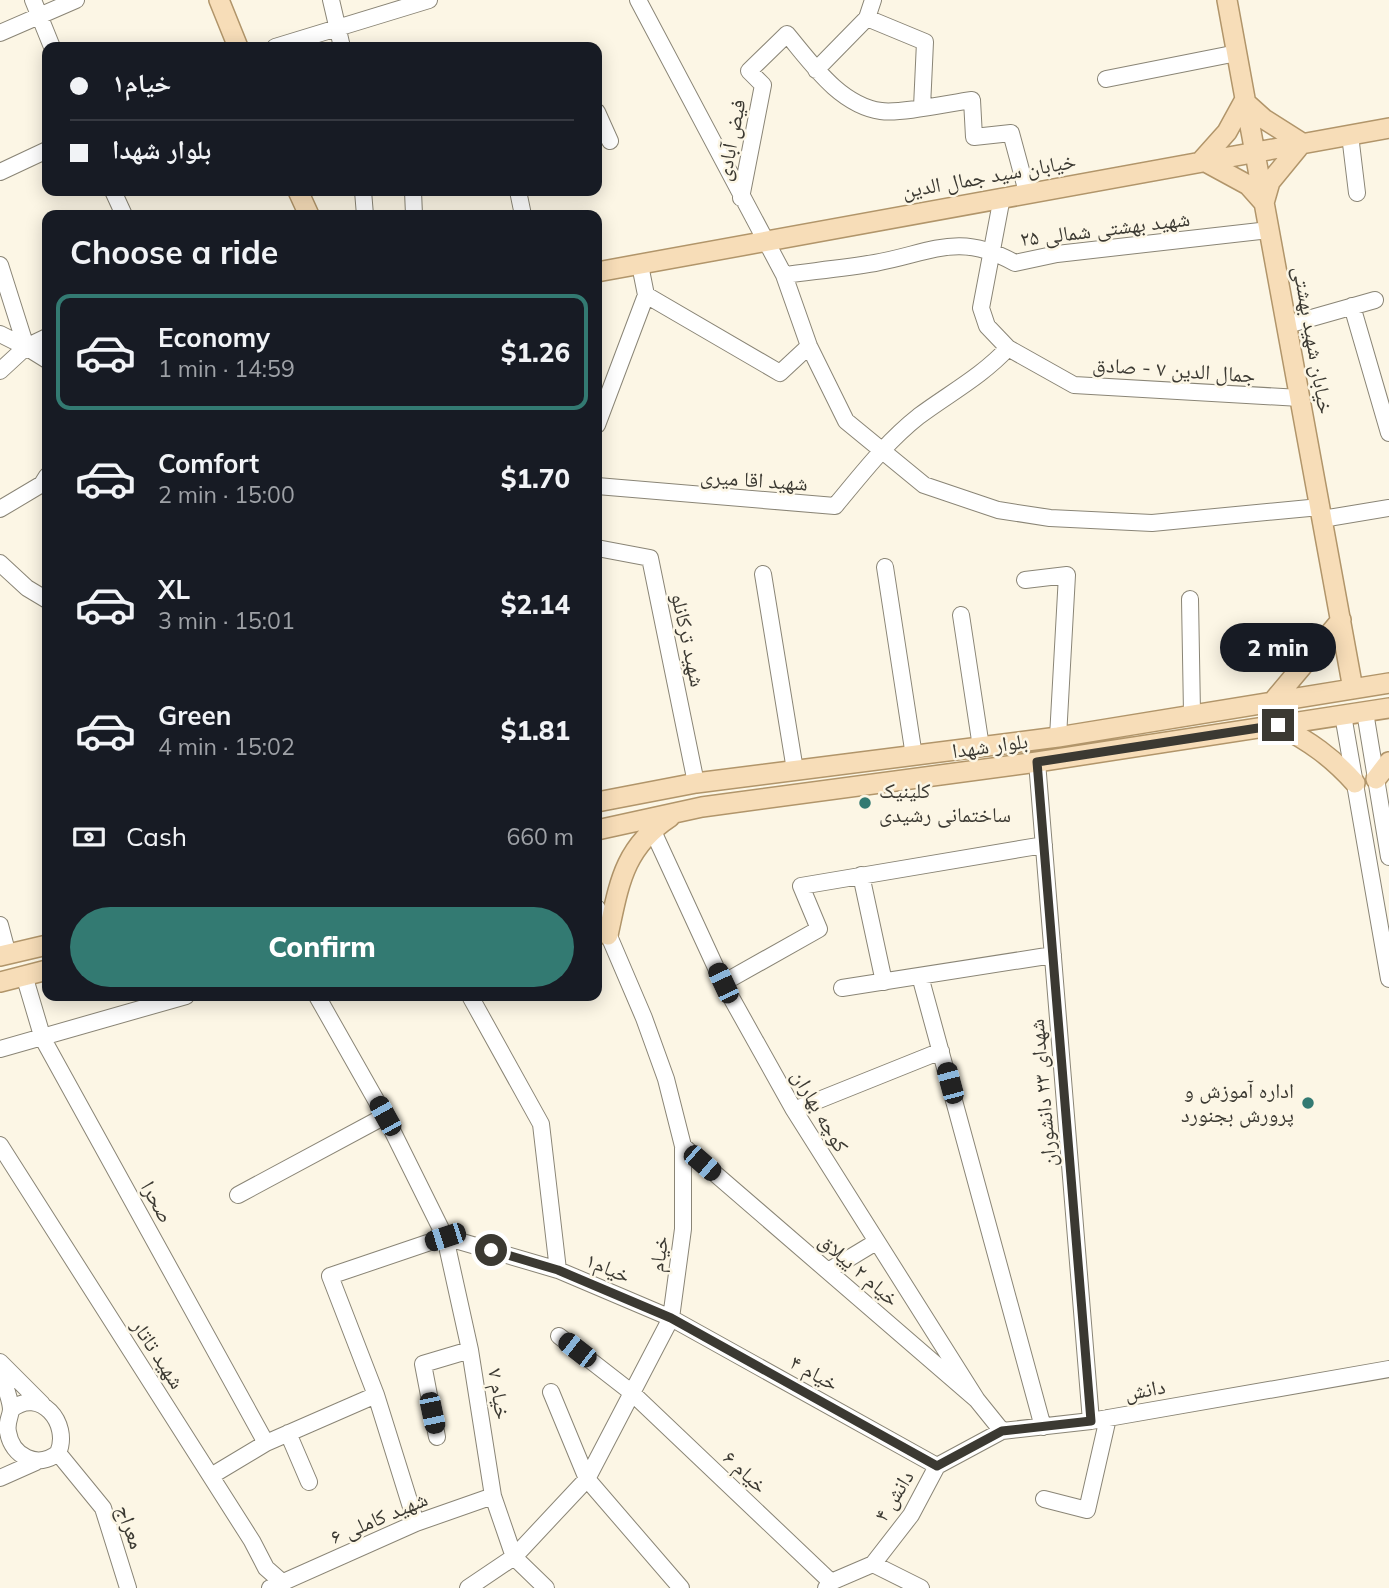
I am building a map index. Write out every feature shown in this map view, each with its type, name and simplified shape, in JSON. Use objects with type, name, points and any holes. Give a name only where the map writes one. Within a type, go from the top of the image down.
[{"type":"main road","points":[[219,0],[236,42]]},
{"type":"main road","name":"خیابان شهید بهشتی","points":[[1227,0],[1353,689],[1364,712]]},
{"type":"main road","points":[[1244,101],[1264,119],[1302,143],[1270,182],[1264,202],[1248,186],[1202,160],[1227,132],[1244,101]]},
{"type":"main road","name":"خیابان سید جمال الدین","points":[[602,271],[1389,128]]},
{"type":"main road","points":[[1274,700],[1341,620]]},
{"type":"main road","name":"بلوار شهدا","points":[[602,801],[696,783],[1058,737],[1192,713],[1389,683]]},
{"type":"main road","points":[[1343,715],[1353,689]]},
{"type":"main road","name":"بلوار شهدا","points":[[602,829],[655,822],[680,811],[1037,762],[1389,708]]},
{"type":"main road","points":[[1278,725],[1307,740],[1335,760],[1355,783]]},
{"type":"main road","points":[[1376,779],[1389,762]]},
{"type":"main road","points":[[608,935],[620,878],[634,850],[655,822],[651,803],[657,791]]},
{"type":"main road","points":[[4,956],[42,947]]},
{"type":"main road","points":[[0,982],[42,971]]},
{"type":"street","points":[[33,0],[50,42]]},
{"type":"street","points":[[0,33],[76,0]]},
{"type":"street","points":[[331,0],[341,42]]},
{"type":"street","points":[[291,42],[429,0]]},
{"type":"street","points":[[638,0],[783,275],[808,346],[846,421],[924,485],[998,510],[1050,519],[1152,523],[1389,508]]},
{"type":"street","points":[[816,70],[867,18],[873,0]]},
{"type":"street","points":[[867,18],[925,42],[922,107]]},
{"type":"street","name":"فیض آبادی","points":[[741,198],[763,85],[749,71],[787,34],[816,70],[846,98],[882,112],[972,100],[974,137],[1011,133],[1027,192]]},
{"type":"street","points":[[1106,79],[1237,53]]},
{"type":"street","points":[[602,124],[610,141]]},
{"type":"street","points":[[1350,135],[1357,193]]},
{"type":"street","points":[[0,172],[42,152]]},
{"type":"street","name":"جمال الدین ۷ - صادق","points":[[1002,197],[981,308],[987,327],[1008,348],[1074,385],[1300,398]]},
{"type":"street","name":"۲۵ شهید بهشتی شمالی","points":[[783,275],[877,263],[924,249],[961,246],[993,251],[1015,263],[1057,254],[1269,230]]},
{"type":"street","points":[[602,412],[646,295],[640,264]]},
{"type":"street","points":[[0,265],[26,347]]},
{"type":"street","points":[[646,295],[780,373],[808,346]]},
{"type":"street","points":[[1287,325],[1375,300]]},
{"type":"street","points":[[1352,306],[1389,433]]},
{"type":"street","points":[[0,334],[42,357]]},
{"type":"street","points":[[0,371],[26,347],[42,339]]},
{"type":"street","points":[[882,450],[920,416],[947,400],[994,363],[1008,348]]},
{"type":"street","name":"شهید اقا میری","points":[[602,486],[835,506],[882,450]]},
{"type":"street","points":[[0,509],[42,484]]},
{"type":"street","name":"شهید ترکانلو","points":[[602,549],[650,558],[696,783]]},
{"type":"street","points":[[0,563],[27,588],[42,597]]},
{"type":"street","points":[[885,567],[914,756]]},
{"type":"street","points":[[763,574],[796,770]]},
{"type":"street","points":[[1025,580],[1067,575],[1058,737]]},
{"type":"street","points":[[1190,598],[1192,713]]},
{"type":"street","points":[[961,615],[981,747]]},
{"type":"street","points":[[1364,712],[1389,857]]},
{"type":"street","points":[[1343,715],[1389,979]]},
{"type":"street","name":"شهدای ۲۳ دانشوران","points":[[1037,762],[1091,1421]]},
{"type":"street","name":"کوچه بهاران","points":[[655,822],[723,983],[794,1110],[977,1400]]},
{"type":"street","points":[[723,983],[819,929],[801,886],[1044,845]]},
{"type":"street","points":[[861,875],[884,982]]},
{"type":"street","name":"خیام","points":[[468,1588],[514,1557],[587,1479],[671,1318],[683,1228],[683,1146],[666,1079],[644,1018],[602,920]]},
{"type":"street","points":[[0,925],[4,956]]},
{"type":"street","points":[[842,988],[1053,955]]},
{"type":"street","name":"صحرا","points":[[24,975],[43,1039],[266,1443]]},
{"type":"street","points":[[920,976],[1043,1427]]},
{"type":"street","points":[[0,1049],[43,1039],[169,1001]]},
{"type":"street","name":"خیام ۷","points":[[320,1001],[385,1116],[445,1237],[470,1350],[493,1496],[514,1557]]},
{"type":"street","points":[[473,1001],[541,1124],[558,1270]]},
{"type":"street","points":[[794,1110],[941,1051]]},
{"type":"street","points":[[238,1195],[385,1116]]},
{"type":"street","name":"شهید تاتار","points":[[0,1145],[211,1476],[277,1585]]},
{"type":"street","name":"خیام ۲ ییلاق","points":[[683,1146],[977,1400],[1002,1431]]},
{"type":"street","points":[[416,1523],[376,1395],[330,1276],[445,1237]]},
{"type":"street","name":"خیام۱","points":[[445,1237],[558,1270],[671,1318]]},
{"type":"street","points":[[828,1271],[876,1241]]},
{"type":"street","name":"خیام ۴","points":[[671,1318],[937,1466]]},
{"type":"street","name":"خیام ۶","points":[[559,1336],[631,1392],[829,1585]]},
{"type":"street","points":[[438,1437],[423,1364],[470,1350]]},
{"type":"street","points":[[0,1363],[46,1408],[61,1430],[58,1453],[0,1478]]},
{"type":"street","name":"دانش","points":[[1002,1431],[1091,1421],[1389,1369]]},
{"type":"street","points":[[0,1371],[5,1428],[16,1451],[36,1462]]},
{"type":"street","points":[[551,1392],[587,1479],[681,1588]]},
{"type":"street","points":[[211,1476],[266,1443],[376,1395]]},
{"type":"street","points":[[5,1428],[24,1401],[33,1401],[46,1408]]},
{"type":"street","points":[[1044,1499],[1087,1510],[1108,1418]]},
{"type":"street","name":"دانش ۴","points":[[829,1585],[873,1564],[911,1515],[937,1466],[1002,1431]]},
{"type":"street","points":[[288,1433],[309,1482]]},
{"type":"street","name":"معراج","points":[[58,1453],[103,1508],[128,1588]]},
{"type":"street","name":"شهید کاملی ۶","points":[[277,1585],[416,1523],[493,1496]]},
{"type":"street","points":[[514,1557],[546,1588]]},
{"type":"street","points":[[873,1564],[921,1588]]},
{"type":"place","name":"کلینیک ساختمانی رشیدی","points":[[865,803]]},
{"type":"place","name":"اداره آموزش و پرورش بجنورد","points":[[1308,1103]]},
{"type":"route","points":[[491,1250],[558,1270],[671,1318],[937,1466],[1002,1431],[1091,1421],[1037,762],[1278,725]]}]
